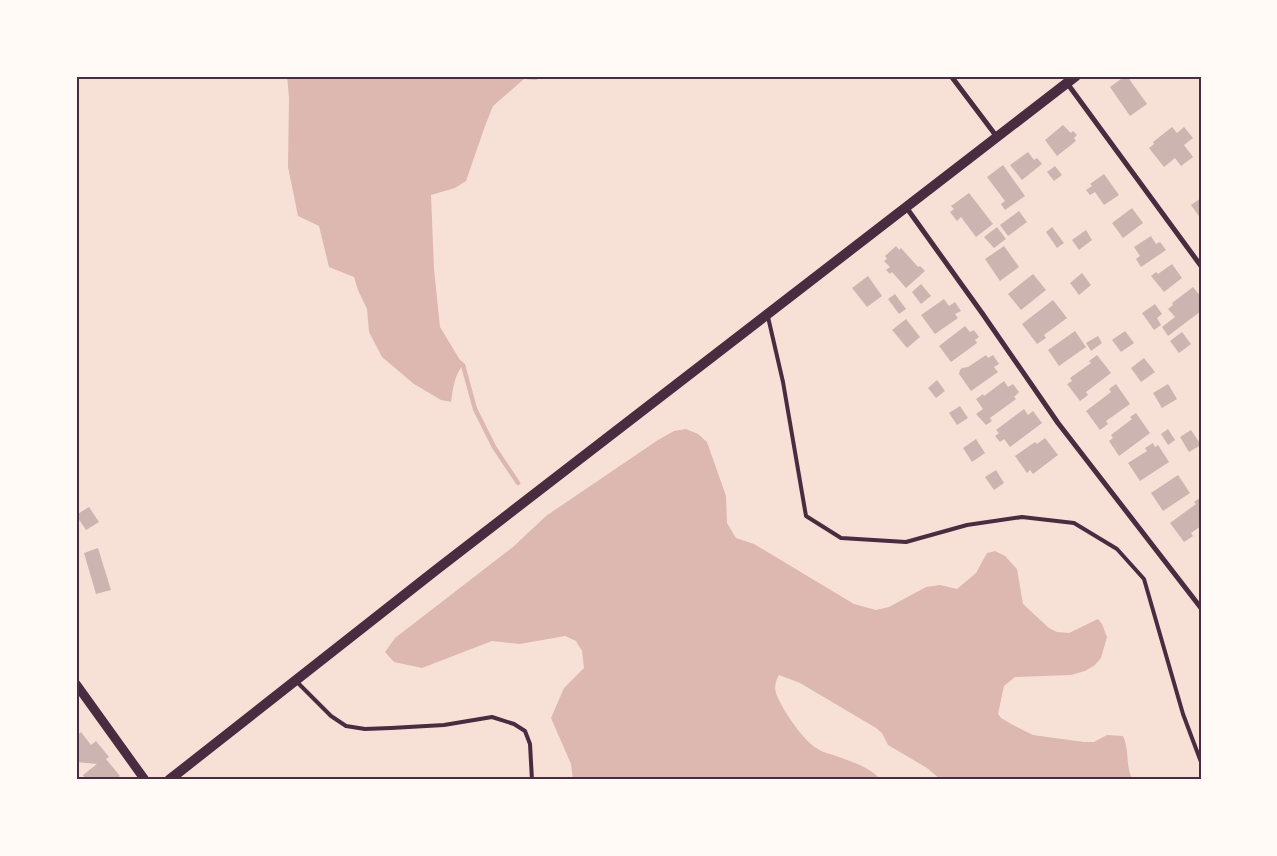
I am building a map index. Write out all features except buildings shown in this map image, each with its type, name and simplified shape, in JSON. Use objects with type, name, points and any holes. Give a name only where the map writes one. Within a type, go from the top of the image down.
[{"type":"main road","points":[[169,780],[295,680],[1076,76]]},
{"type":"street","points":[[951,76],[997,137]]},
{"type":"street","points":[[1067,83],[1201,266]]},
{"type":"street","points":[[906,207],[1058,423],[1201,608]]},
{"type":"street","points":[[76,684],[145,780]]},
{"type":"lane","points":[[767,315],[783,382],[806,516],[841,538],[906,542],[967,525],[1022,517],[1074,523],[1117,549],[1144,579],[1183,714],[1201,762]]},
{"type":"lane","points":[[295,680],[332,716],[346,726],[365,729],[444,725],[492,717],[514,724],[525,731],[530,744],[532,780]]},
{"type":"shaded area","points":[[287,76],[544,76],[536,80],[524,79],[493,106],[466,181],[455,188],[431,195],[434,269],[440,327],[463,365],[453,387],[451,402],[441,400],[414,384],[382,357],[369,332],[367,309],[354,277],[329,267],[319,226],[298,216],[288,167],[289,98]]},
{"type":"shaded area","points":[[686,429],[698,434],[707,442],[726,496],[727,523],[736,538],[754,544],[854,604],[876,610],[889,607],[926,587],[940,585],[957,589],[976,573],[987,553],[995,551],[1005,556],[1017,569],[1023,604],[1049,628],[1057,632],[1069,633],[1098,619],[1107,637],[1101,658],[1095,665],[1085,671],[1071,675],[1015,677],[1004,686],[998,714],[1001,718],[1033,735],[1084,742],[1094,742],[1107,735],[1123,736],[1129,770],[1133,780],[941,780],[927,768],[888,745],[882,733],[876,728],[800,683],[779,675],[776,681],[776,693],[788,715],[806,739],[821,751],[865,768],[881,780],[573,780],[571,764],[551,718],[564,688],[584,668],[582,651],[576,641],[565,636],[520,644],[492,641],[422,668],[394,662],[385,652],[395,638],[513,547],[546,516],[658,440],[674,431]]},
{"type":"waterway","points":[[459,362],[463,365],[475,409],[494,447],[518,483]]}]
